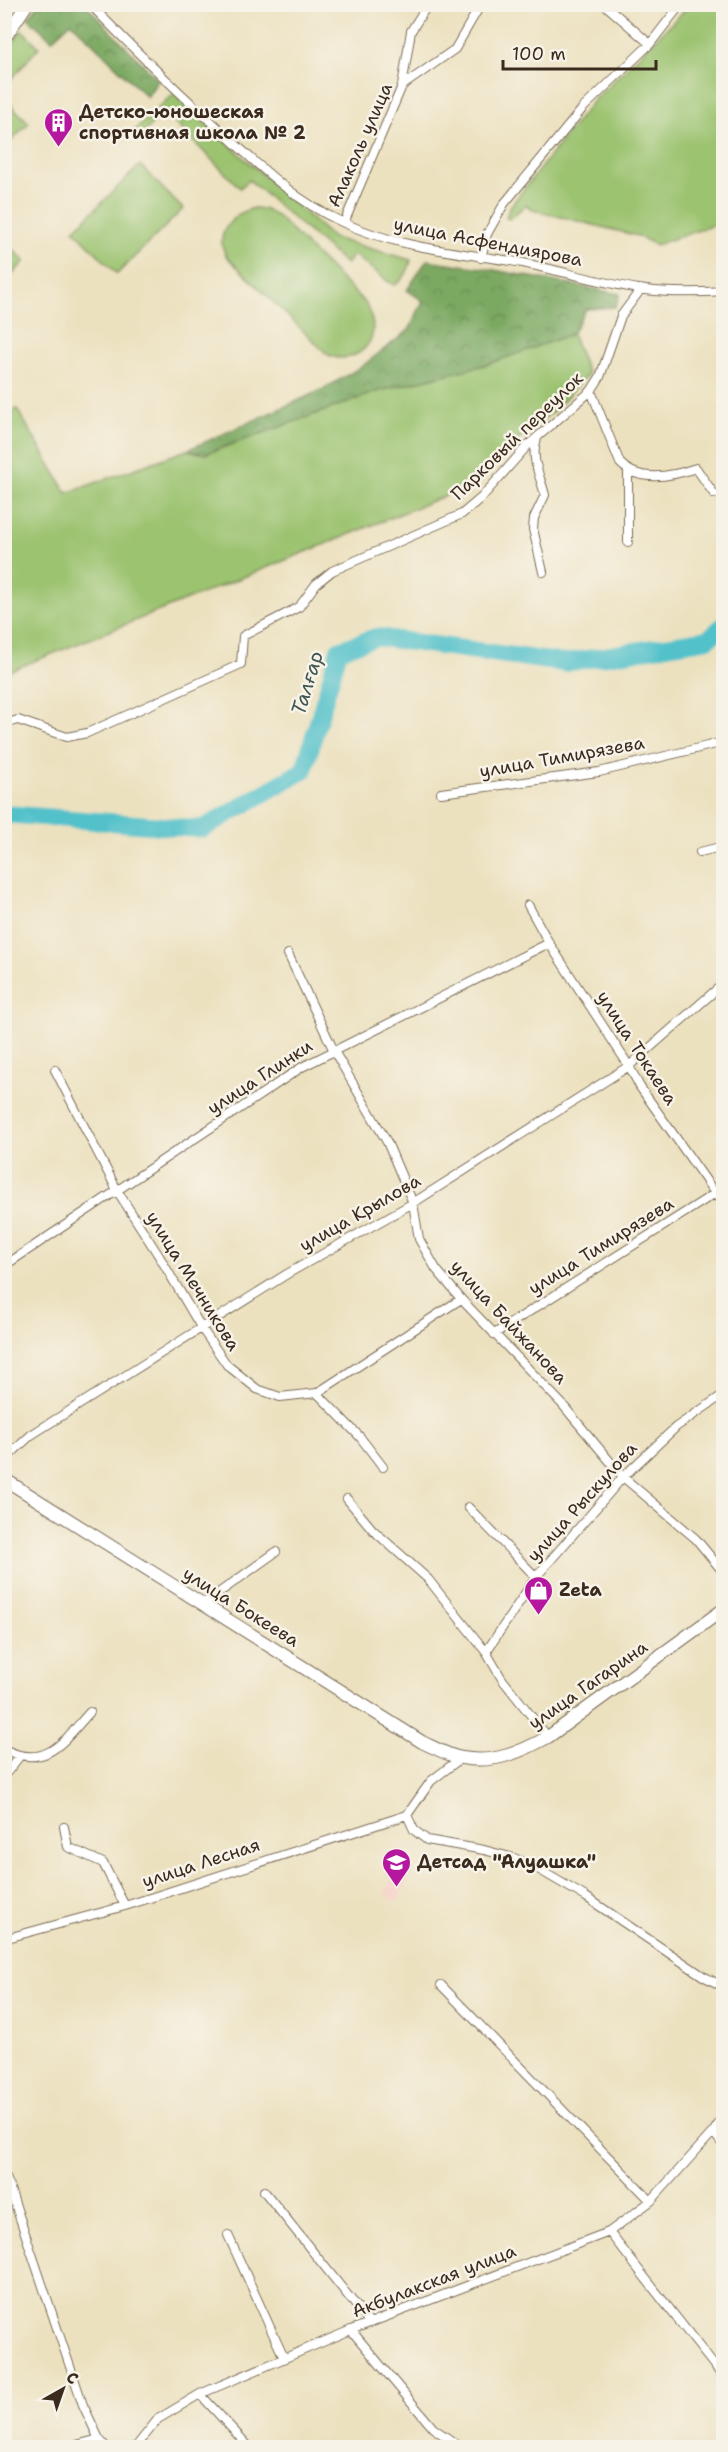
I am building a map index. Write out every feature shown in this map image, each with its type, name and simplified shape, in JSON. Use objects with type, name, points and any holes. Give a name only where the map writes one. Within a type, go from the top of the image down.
[{"type":"main road","points":[[4,39],[27,4]]},
{"type":"main road","name":"улица Бокеева","points":[[4,1479],[422,1742],[461,1758]]},
{"type":"main road","name":"улица Гагарина","points":[[461,1758],[492,1760],[521,1752],[548,1737],[723,1609]]},
{"type":"street","name":"улица Асфендиярова","points":[[90,4],[153,69],[267,174],[313,207],[344,223],[425,249],[522,263],[641,289],[699,293],[723,291]]},
{"type":"street","points":[[402,86],[411,31],[428,4]]},
{"type":"street","name":"Алаколь улица","points":[[344,223],[402,86],[455,49],[481,4]]},
{"type":"street","points":[[604,4],[650,44]]},
{"type":"street","points":[[481,258],[487,234],[504,204],[583,108],[650,44],[681,4]]},
{"type":"street","name":"Парковый переулок","points":[[4,724],[18,720],[67,737],[87,733],[241,664],[243,636],[299,607],[316,584],[332,571],[462,514],[482,497],[537,438],[591,391],[600,377],[621,316],[641,289]]},
{"type":"street","points":[[591,391],[620,464],[628,472],[637,475],[670,476],[696,468],[714,495]]},
{"type":"street","points":[[537,438],[533,451],[545,495],[534,518],[533,529],[543,572]]},
{"type":"street","points":[[628,472],[628,542]]},
{"type":"street","name":"улица Тимирязева","points":[[441,793],[599,772],[723,742]]},
{"type":"street","points":[[700,852],[723,846]]},
{"type":"street","name":"улица Токаева","points":[[528,905],[549,943],[629,1066],[640,1087],[723,1206]]},
{"type":"street","name":"улица Глинки","points":[[4,1266],[302,1066],[549,943]]},
{"type":"street","name":"улица Байжанова","points":[[288,954],[334,1051],[387,1142],[413,1203],[419,1239],[436,1269],[461,1299],[562,1404],[623,1478],[696,1539],[723,1573]]},
{"type":"street","name":"улица Крылова","points":[[4,1460],[31,1435],[287,1274],[413,1203],[629,1066],[723,983]]},
{"type":"street","name":"улица Мечникова","points":[[55,1070],[117,1192],[159,1256],[202,1329],[227,1365],[256,1389],[280,1397],[317,1393],[461,1299]]},
{"type":"street","name":"улица Тимирязева","points":[[494,1334],[714,1194],[723,1185]]},
{"type":"street","points":[[317,1393],[360,1437],[383,1467]]},
{"type":"street","name":"улица Рыскулова","points":[[486,1652],[536,1577],[623,1478],[676,1427],[723,1394]]},
{"type":"street","points":[[347,1499],[373,1530],[428,1579],[486,1652],[502,1679],[548,1737]]},
{"type":"street","points":[[468,1507],[536,1577]]},
{"type":"street","points":[[203,1604],[276,1552]]},
{"type":"street","points":[[4,1749],[19,1756],[37,1757],[55,1750],[90,1712]]},
{"type":"street","points":[[4,1776],[19,1756]]},
{"type":"street","points":[[461,1758],[431,1781],[407,1815],[414,1830],[428,1840],[484,1850],[514,1858],[538,1869],[586,1897],[723,1987]]},
{"type":"street","name":"улица Лесная","points":[[4,1939],[125,1906],[407,1815]]},
{"type":"street","points":[[64,1827],[68,1847],[103,1863],[125,1906]]},
{"type":"street","points":[[441,1985],[651,2201]]},
{"type":"street","name":"Акбулакская улица","points":[[135,2448],[159,2419],[200,2394],[351,2330],[609,2232],[651,2201],[713,2132],[723,2116]]},
{"type":"street","points":[[713,2132],[723,2146]]},
{"type":"street","points":[[6,2177],[83,2405],[99,2439],[106,2448]]},
{"type":"street","points":[[264,2191],[370,2323]]},
{"type":"street","points":[[609,2232],[723,2378]]},
{"type":"street","points":[[228,2235],[284,2358]]},
{"type":"street","points":[[351,2330],[433,2428],[462,2448]]},
{"type":"street","points":[[200,2394],[250,2448]]},
{"type":"street","points":[[65,2448],[99,2439]]},
{"type":"shaded area","name":"Детсад \"Алуашка\"","points":[[394,1874],[408,1880],[398,1901],[384,1895]]},
{"type":"green space","points":[[38,5],[86,5],[158,80],[147,97],[71,22],[52,40],[28,18]]},
{"type":"green space","points":[[690,5],[723,5],[723,222],[656,245],[638,236],[533,210],[526,205],[509,219],[506,218],[509,208],[592,102]]},
{"type":"green space","points":[[22,30],[39,47],[7,84],[5,94],[5,53]]},
{"type":"green space","points":[[5,94],[11,105],[29,123],[5,147]]},
{"type":"green space","points":[[173,94],[333,238],[411,260],[403,277],[395,285],[390,283],[354,255],[346,264],[249,180],[240,188],[164,112],[137,140],[131,134]]},
{"type":"green space","points":[[140,165],[183,209],[117,274],[74,230]]},
{"type":"green space","points":[[253,208],[265,209],[277,216],[366,304],[372,319],[372,336],[357,354],[342,358],[327,354],[227,257],[223,249],[223,234],[231,221]]},
{"type":"green space","points":[[4,241],[25,261],[8,279],[5,276]]},
{"type":"green space","points":[[427,260],[489,269],[620,294],[615,307],[586,309],[572,334],[488,364],[379,391],[205,454],[187,450],[324,389],[361,367],[409,330],[423,301],[407,290]]},
{"type":"green space","points":[[572,334],[588,374],[554,411],[452,493],[5,673],[5,414],[17,409],[67,493],[187,450],[205,454],[379,391],[488,364]]},
{"type":"waterway","name":"Талғар","points":[[4,814],[202,829],[304,770],[339,650],[376,637],[564,663],[708,639],[724,625]]},
{"type":"place","name":"Детско-юношеская спортивная школа № 2","points":[[58,148]]},
{"type":"place","name":"Zeta","points":[[538,1616]]},
{"type":"place","name":"Детсад \"Алуашка\"","points":[[396,1888]]}]
